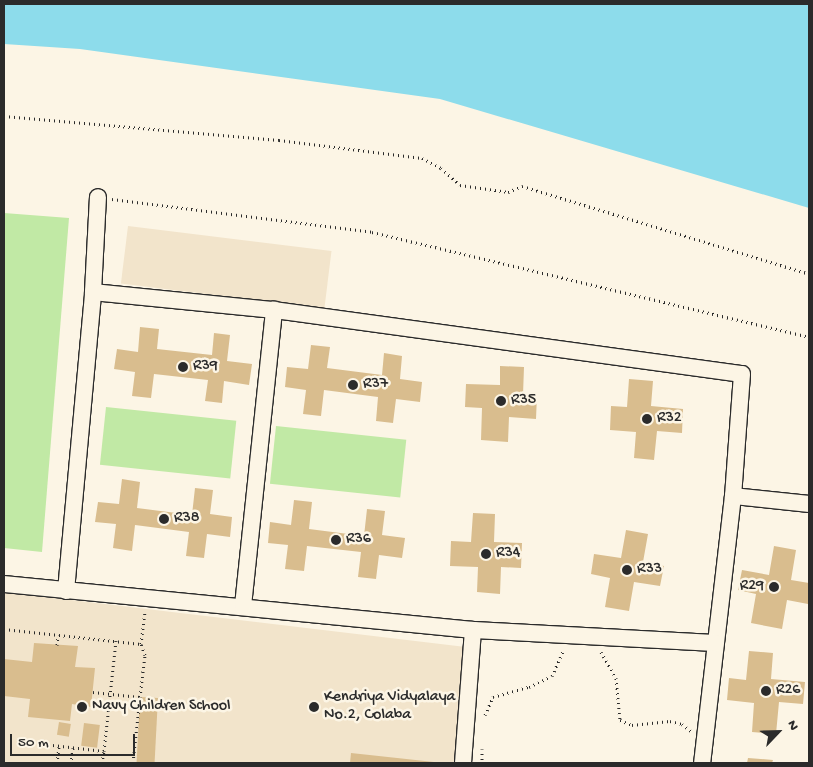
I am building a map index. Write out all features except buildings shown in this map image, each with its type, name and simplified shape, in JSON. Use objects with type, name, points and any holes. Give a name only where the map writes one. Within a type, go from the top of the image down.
[{"type":"street","points":[[66,591],[93,292],[98,197]]},
{"type":"street","points":[[93,292],[274,310],[742,374],[733,496],[702,763]]},
{"type":"street","points":[[243,606],[274,310]]},
{"type":"street","points":[[733,496],[809,504]]},
{"type":"street","points":[[4,584],[473,630],[716,643]]},
{"type":"street","points":[[463,763],[473,630]]},
{"type":"path","points":[[4,116],[279,140],[422,158],[441,168],[460,185],[508,192],[522,186],[809,274]]},
{"type":"path","points":[[98,197],[372,232],[809,337]]},
{"type":"path","points":[[133,763],[145,655],[141,644],[147,598]]},
{"type":"path","points":[[4,629],[141,644]]},
{"type":"path","points":[[57,644],[58,635]]},
{"type":"path","points":[[102,763],[116,641]]},
{"type":"path","points":[[483,725],[486,708],[493,697],[529,687],[552,676],[562,650],[572,651]]},
{"type":"path","points":[[592,652],[601,652],[616,678],[620,720],[632,725],[670,721],[682,724],[693,732],[694,739]]},
{"type":"path","points":[[92,692],[140,698]]},
{"type":"path","points":[[482,744],[482,763]]},
{"type":"path","points":[[53,745],[104,751]]},
{"type":"path","points":[[57,763],[59,746]]},
{"type":"path","points":[[73,748],[71,763],[77,763]]},
{"type":"shaded area","points":[[128,226],[331,251],[324,309],[121,284]]},
{"type":"shaded area","name":"Kendriya Vidyalaya No.2, Colaba","points":[[4,592],[474,648],[463,763],[4,763]]},
{"type":"green space","points":[[4,213],[69,218],[42,552],[4,548]]},
{"type":"green space","points":[[106,407],[236,421],[230,478],[100,465]]},
{"type":"green space","points":[[276,426],[406,440],[400,497],[270,484]]},
{"type":"water","points":[[4,4],[809,4],[809,208],[440,99],[80,49],[4,44]]},
{"type":"place","name":"R39","points":[[183,367]]},
{"type":"place","name":"R37","points":[[353,385]]},
{"type":"place","name":"R35","points":[[501,401]]},
{"type":"place","name":"R32","points":[[647,419]]},
{"type":"place","name":"R38","points":[[164,519]]},
{"type":"place","name":"R36","points":[[336,540]]},
{"type":"place","name":"R34","points":[[486,554]]},
{"type":"place","name":"R33","points":[[627,570]]},
{"type":"place","name":"R29","points":[[774,587]]},
{"type":"place","name":"R26","points":[[766,691]]},
{"type":"place","name":"Navy Children School","points":[[82,707]]},
{"type":"place","name":"Kendriya Vidyalaya No.2, Colaba","points":[[314,707]]}]
